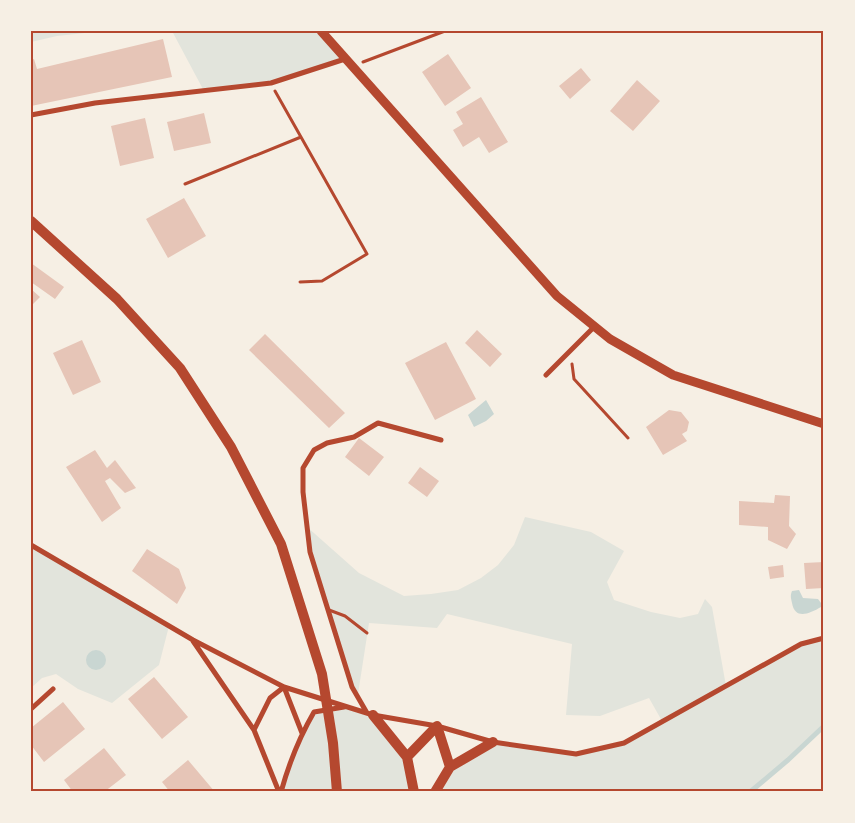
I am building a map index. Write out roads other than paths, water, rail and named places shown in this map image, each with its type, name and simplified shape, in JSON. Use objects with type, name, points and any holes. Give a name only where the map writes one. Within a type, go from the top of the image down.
[{"type":"main road","points":[[31,221],[117,300],[180,368],[226,439],[281,544],[322,674],[333,743],[337,792]]},
{"type":"main road","points":[[370,714],[407,757],[414,792]]},
{"type":"main road","points":[[407,757],[436,726],[450,767]]},
{"type":"main road","points":[[435,792],[450,767],[493,742]]},
{"type":"street","points":[[321,31],[557,296],[610,339],[673,375],[824,424]]},
{"type":"street","points":[[31,115],[95,102],[271,84],[348,63]]},
{"type":"street","points":[[546,375],[594,326]]},
{"type":"street","points":[[370,714],[352,687],[310,552],[302,492],[303,468],[314,450],[327,443],[354,437],[378,423],[441,440]]},
{"type":"street","points":[[31,545],[193,640],[284,687],[370,714],[436,726],[493,742],[576,754],[624,743],[801,644],[824,638]]},
{"type":"street","points":[[193,640],[254,730],[280,792]]},
{"type":"street","points":[[254,730],[270,698],[284,687]]},
{"type":"street","points":[[284,687],[302,733]]},
{"type":"street","points":[[31,709],[53,689]]},
{"type":"street","points":[[280,792],[291,758],[314,712],[346,707]]},
{"type":"lane","points":[[329,610],[345,616],[367,633]]},
{"type":"waterway","points":[[750,792],[824,726]]}]
